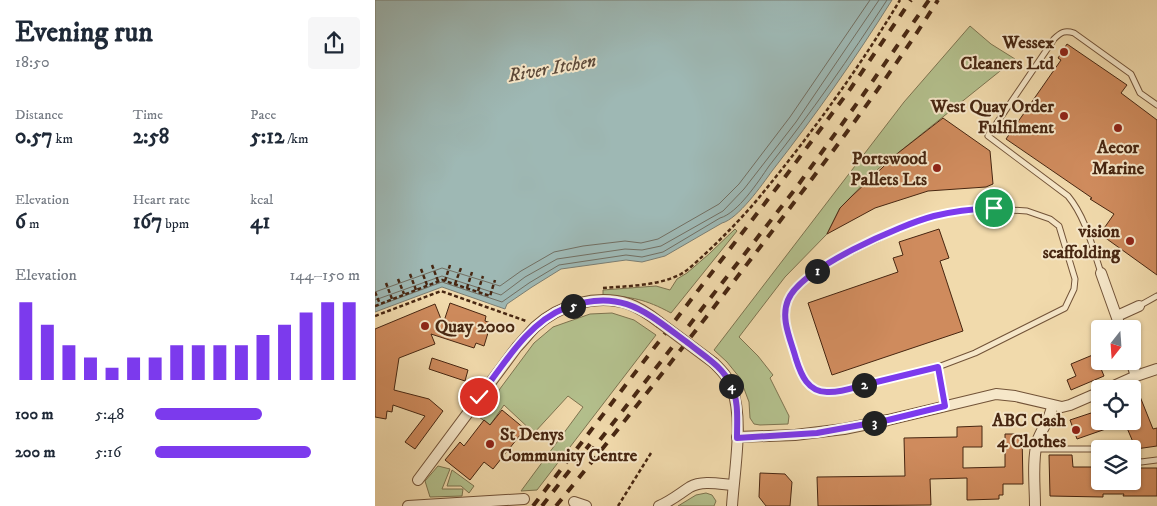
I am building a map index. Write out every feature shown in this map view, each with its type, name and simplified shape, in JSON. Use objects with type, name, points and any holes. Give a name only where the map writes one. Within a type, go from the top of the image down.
[{"type":"street","points":[[1101,273],[1118,320]]},
{"type":"street","points":[[418,480],[517,347],[535,327],[563,309],[590,300],[603,300],[630,305],[646,312],[714,363],[725,374],[732,387],[737,419],[733,506]]},
{"type":"street","points":[[1117,316],[1139,306]]},
{"type":"street","points":[[1127,380],[1157,369]]},
{"type":"street","points":[[1134,370],[1136,376]]},
{"type":"street","points":[[737,438],[817,433],[888,420],[996,394],[1015,396],[1062,407],[1091,396]]},
{"type":"street","points":[[1035,506],[1035,450],[1050,417],[1052,406]]},
{"type":"street","points":[[659,506],[673,500],[690,487],[700,484],[733,485]]},
{"type":"street","points":[[408,506],[524,500]]},
{"type":"street","points":[[574,502],[586,506]]},
{"type":"lane","points":[[1101,273],[1083,220],[1069,196],[988,136],[1054,39],[1061,32],[1067,30],[1131,74],[1140,93],[1157,105]]},
{"type":"lane","points":[[994,208],[1027,212],[1050,219],[1059,226],[1075,279],[1074,289],[1065,308],[975,353],[938,367],[845,390],[827,392],[814,389],[800,372],[784,316],[788,300],[798,285],[817,271],[900,228],[934,216],[964,210],[994,208]]},
{"type":"lane","points":[[1139,306],[1157,296]]},
{"type":"lane","points":[[938,367],[945,406]]},
{"type":"lane","points":[[1035,450],[1091,448]]},
{"type":"lane","points":[[1141,462],[1157,460]]},
{"type":"path","points":[[602,288],[650,283],[674,276],[690,268],[720,240],[745,214],[806,138],[900,0]]},
{"type":"path","points":[[432,265],[438,281]]},
{"type":"path","points":[[445,281],[450,265]]},
{"type":"path","points":[[455,284],[461,268]]},
{"type":"path","points":[[421,269],[427,285]]},
{"type":"path","points":[[467,288],[472,272]]},
{"type":"path","points":[[410,274],[416,290]]},
{"type":"path","points":[[477,292],[483,276]]},
{"type":"path","points":[[398,279],[404,294]]},
{"type":"path","points":[[375,306],[438,281],[445,281],[490,296],[495,280]]},
{"type":"path","points":[[386,283],[392,300]]},
{"type":"path","points":[[375,316],[441,291],[522,319],[535,327]]},
{"type":"path","points":[[375,292],[380,304]]},
{"type":"path","points":[[618,506],[651,454]]},
{"type":"green space","points":[[970,26],[991,44],[1015,59],[878,169],[840,208],[827,234],[785,277],[739,337],[773,375],[770,378],[789,416],[788,424],[754,424],[750,418],[749,402],[740,378],[714,350],[904,102]]},
{"type":"green space","points":[[735,229],[737,231],[671,313],[638,299],[603,295],[603,290],[656,286],[670,290],[677,279],[687,273]]},
{"type":"green space","points":[[612,313],[634,320],[656,335],[537,490],[521,491],[583,407],[568,396],[534,433],[504,405],[490,425],[479,417],[534,343],[553,327],[590,314]]},
{"type":"green space","points":[[438,466],[450,469],[442,489],[463,489],[462,496],[430,497],[425,481]]},
{"type":"green space","points":[[452,470],[474,486],[469,493],[461,486],[447,486]]},
{"type":"green space","points":[[706,493],[712,495],[716,501],[714,506],[678,506],[696,495]]},
{"type":"water","name":"River Itchen","points":[[375,0],[892,0],[849,66],[804,129],[749,201],[728,220],[665,256],[642,262],[626,260],[561,269],[507,304],[505,309],[442,287],[375,312]]},
{"type":"building","points":[[1067,44],[1127,85],[1121,93],[1157,120],[1157,275],[1100,234],[1114,214],[1006,139],[1061,60],[1058,58]]},
{"type":"building","name":"Portswood Pallets Lts","points":[[943,118],[990,151],[993,184],[986,187],[928,191],[875,208],[827,234],[840,208],[852,196],[898,153]]},
{"type":"building","points":[[939,229],[949,258],[940,261],[963,331],[832,375],[808,303],[898,272],[893,258],[903,255],[899,242]]},
{"type":"building","points":[[450,303],[486,316],[485,321],[491,323],[484,346],[476,343],[474,348],[431,334],[435,344],[399,358],[394,390],[429,399],[443,411],[415,449],[405,442],[425,416],[393,405],[392,412],[387,411],[386,419],[375,417],[375,329],[435,304],[443,324]]},
{"type":"building","points":[[1091,356],[1091,370],[1102,370],[1104,376],[1071,390],[1067,380],[1076,376],[1071,364]]},
{"type":"building","points":[[432,358],[468,370],[465,381],[429,369]]},
{"type":"building","points":[[1141,399],[1153,429],[1157,428],[1157,446],[1141,448],[1141,440],[1132,440],[1128,430],[1141,430]]},
{"type":"building","name":"St Denys Community Centre","points":[[502,410],[525,429],[493,469],[484,462],[470,480],[445,460],[460,442],[464,446],[484,420],[490,425]]},
{"type":"building","points":[[1091,413],[1091,430],[1103,430],[1077,439],[1070,420]]},
{"type":"building","points":[[982,426],[982,447],[963,447],[963,468],[1005,467],[1005,434],[1022,434],[1023,484],[1003,484],[1003,495],[999,495],[999,499],[967,500],[967,478],[930,479],[931,505],[818,506],[817,477],[905,476],[904,438],[957,437],[957,427]]},
{"type":"building","points":[[1049,455],[1072,455],[1073,467],[1091,467],[1091,490],[1141,490],[1141,468],[1157,468],[1157,496],[1103,494],[1103,497],[1050,496]]},
{"type":"building","points":[[760,473],[785,474],[792,482],[790,506],[766,506],[759,497]]},
{"type":"railway","points":[[533,506],[785,177],[851,88],[911,0]]},
{"type":"railway","points":[[589,454],[796,188],[929,0]]},
{"type":"railway","points":[[556,506],[687,342],[809,183],[875,93],[938,0]]},
{"type":"railway","points":[[542,506],[590,444]]},
{"type":"place","name":"Wessex Cleaners Ltd","points":[[1064,52]]},
{"type":"place","name":"West Quay Order Fulfilment","points":[[1064,116]]},
{"type":"place","name":"Aecor Marine","points":[[1118,128]]},
{"type":"place","name":"Portswood Pallets Lts","points":[[937,168]]},
{"type":"place","name":"vision scaffolding","points":[[1130,241]]},
{"type":"place","name":"Quay 2000","points":[[425,326]]},
{"type":"place","name":"ABC Cash 4 Clothes","points":[[1076,430]]},
{"type":"place","name":"St Denys Community Centre","points":[[490,444]]},
{"type":"route","points":[[479,397],[517,347],[535,327],[563,309],[590,300],[603,300],[630,305],[646,312],[714,363],[725,374],[732,387],[735,399],[737,438],[772,437],[844,429],[945,406],[938,367],[845,390],[827,392],[814,389],[800,372],[784,316],[788,300],[798,285],[817,271],[872,241],[900,228],[934,216],[964,210],[994,208]]}]
